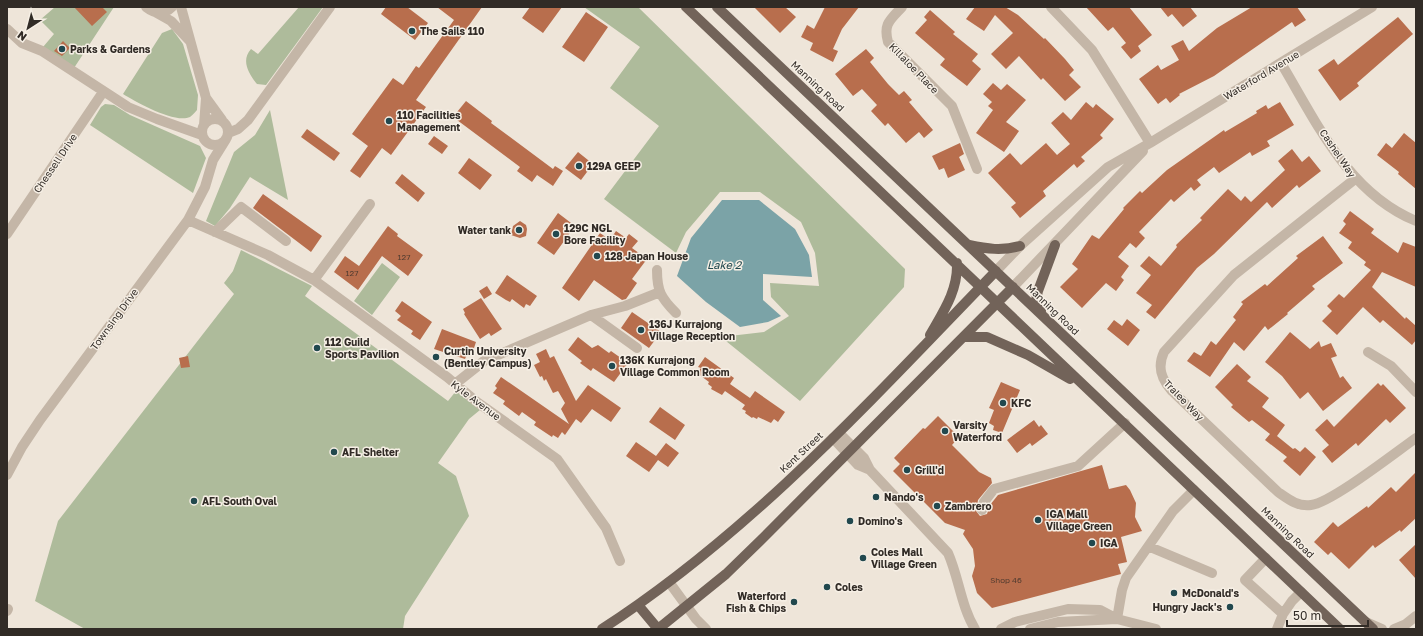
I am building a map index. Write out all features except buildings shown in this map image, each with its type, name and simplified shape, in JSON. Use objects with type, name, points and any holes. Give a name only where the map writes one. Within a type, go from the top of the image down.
[{"type":"main road","points":[[686,7],[957,263],[1082,385],[1124,423],[1340,629]]},
{"type":"main road","name":"Manning Road","points":[[717,7],[1369,626]]},
{"type":"main road","points":[[967,244],[987,249],[1006,250],[1020,246]]},
{"type":"main road","points":[[1043,315],[1036,300],[1040,283],[1048,266],[1054,245]]},
{"type":"main road","points":[[923,349],[952,297],[956,284],[957,263]]},
{"type":"main road","name":"Kent Street","points":[[602,629],[669,582],[756,509],[836,436],[923,349],[996,271]]},
{"type":"main road","points":[[638,605],[658,629],[687,607],[747,554],[965,337],[1013,287]]},
{"type":"main road","points":[[965,337],[988,337],[1028,355],[1082,385]]},
{"type":"street","points":[[146,7],[170,21],[192,43]]},
{"type":"street","points":[[155,12],[165,12],[172,7]]},
{"type":"street","points":[[181,7],[206,98],[205,134],[213,160]]},
{"type":"street","points":[[7,29],[22,43],[42,51],[128,107],[157,120],[205,134],[220,144],[227,136],[248,120],[330,7]]},
{"type":"street","name":"Killaloe Place","points":[[902,7],[887,23],[885,31],[888,42],[952,106],[977,169]]},
{"type":"street","points":[[1051,7],[1092,50],[1150,143]]},
{"type":"street","name":"Waterford Avenue","points":[[996,271],[1020,246],[1108,167],[1150,143],[1372,7]]},
{"type":"street","name":"Cashel Way","points":[[1281,63],[1337,156],[1355,179],[1386,206],[1416,221]]},
{"type":"street","name":"Chessell Drive","points":[[7,234],[103,92]]},
{"type":"street","points":[[206,98],[228,128],[227,136]]},
{"type":"street","points":[[205,134],[214,119],[222,120]]},
{"type":"street","name":"Townsing Drive","points":[[7,475],[19,452],[40,420],[188,220],[206,187],[213,160],[227,136]]},
{"type":"street","name":"Waterford Avenue","points":[[1013,287],[1150,143]]},
{"type":"street","name":"Tralee Way","points":[[1355,179],[1247,263],[1226,282],[1164,352],[1160,366],[1161,374],[1165,383],[1194,412],[1278,492],[1296,504],[1311,505],[1328,499],[1416,438]]},
{"type":"street","points":[[314,280],[370,204]]},
{"type":"street","points":[[215,232],[241,207],[286,241]]},
{"type":"street","name":"Kyle Avenue","points":[[188,220],[268,255],[314,280],[556,459],[606,528],[620,561]]},
{"type":"street","points":[[657,270],[657,283],[662,300],[676,313]]},
{"type":"street","points":[[455,384],[484,361],[591,315],[625,306],[660,292]]},
{"type":"street","points":[[591,315],[637,348]]},
{"type":"street","points":[[1368,352],[1391,366],[1416,392]]},
{"type":"street","points":[[982,510],[984,502],[992,490],[1078,466],[1100,448],[1124,423]]},
{"type":"street","points":[[836,436],[851,451],[864,458],[870,470],[948,553],[955,570],[968,617],[975,629]]},
{"type":"street","points":[[1117,619],[1122,590],[1126,578],[1150,547],[1173,511],[1194,490]]},
{"type":"street","points":[[1150,547],[1212,573]]},
{"type":"street","points":[[1266,558],[1244,580],[1283,614]]},
{"type":"street","points":[[669,582],[687,607],[706,629]]},
{"type":"street","points":[[1277,629],[1283,614],[1292,600],[1301,592]]},
{"type":"street","points":[[1001,629],[1015,622],[1068,609],[1100,610],[1117,619],[1156,629]]},
{"type":"street","points":[[1394,629],[1416,616]]},
{"type":"street","points":[[1030,629],[1058,622],[1117,619]]},
{"type":"street","points":[[1369,626],[1382,629]]},
{"type":"green space","points":[[55,7],[114,7],[74,68],[43,47],[54,34],[40,20]]},
{"type":"green space","points":[[299,7],[323,7],[266,85],[257,84],[247,66],[246,58],[248,53],[251,49],[258,54]]},
{"type":"green space","points":[[584,7],[638,7],[905,269],[904,287],[800,401],[721,337],[764,332],[789,316],[771,297],[770,283],[819,286],[815,253],[801,222],[760,192],[720,192],[686,232],[676,253],[604,199],[659,126],[610,88],[640,47]]},
{"type":"green space","points":[[172,29],[183,44],[198,95],[197,110],[190,117],[183,118],[166,115],[123,94],[162,33]]},
{"type":"green space","points":[[105,104],[114,105],[130,115],[200,146],[206,158],[193,193],[90,125],[101,107]]},
{"type":"green space","points":[[270,110],[288,200],[250,177],[230,208],[215,226],[206,221],[234,152],[255,135]]},
{"type":"green space","points":[[241,250],[312,286],[305,296],[448,401],[456,391],[480,410],[469,419],[438,463],[456,476],[469,516],[405,616],[403,629],[85,629],[35,601],[58,521],[234,294],[224,283],[233,271]]},
{"type":"green space","points":[[382,263],[400,277],[372,315],[354,301]]},
{"type":"water","name":"Lake 2","points":[[722,200],[759,200],[795,229],[809,255],[812,277],[763,274],[763,300],[781,316],[768,322],[740,327],[706,302],[677,276],[691,238]]},
{"type":"place","name":"The Sails 110","points":[[412,31]]},
{"type":"place","name":"Parks & Gardens","points":[[62,49]]},
{"type":"place","name":"110 Facilities Management","points":[[389,121]]},
{"type":"place","name":"129A GEEP","points":[[579,166]]},
{"type":"place","name":"Water tank","points":[[519,230]]},
{"type":"place","name":"129C NGL Bore Facility","points":[[556,234]]},
{"type":"place","name":"128 Japan House","points":[[597,256]]},
{"type":"place","name":"136J Kurrajong Village Reception","points":[[641,330]]},
{"type":"place","name":"112 Guild Sports Pavilion","points":[[317,348]]},
{"type":"place","name":"Curtin University (Bentley Campus)","points":[[436,357]]},
{"type":"place","name":"136K Kurrajong Village Common Room","points":[[612,366]]},
{"type":"place","name":"KFC","points":[[1003,403]]},
{"type":"place","name":"Varsity Waterford","points":[[945,431]]},
{"type":"place","name":"AFL Shelter","points":[[334,452]]},
{"type":"place","name":"Grill'd","points":[[907,470]]},
{"type":"place","name":"Nando's","points":[[876,497]]},
{"type":"place","name":"AFL South Oval","points":[[194,501]]},
{"type":"place","name":"Zambrero","points":[[937,506]]},
{"type":"place","name":"IGA Mall Village Green","points":[[1038,520]]},
{"type":"place","name":"Domino's","points":[[850,521]]},
{"type":"place","name":"IGA","points":[[1092,543]]},
{"type":"place","name":"Coles Mall Village Green","points":[[863,558]]},
{"type":"place","name":"Coles","points":[[827,587]]},
{"type":"place","name":"McDonald's","points":[[1174,593]]},
{"type":"place","name":"Waterford Fish & Chips","points":[[794,602]]},
{"type":"place","name":"Hungry Jack's","points":[[1230,607]]}]
